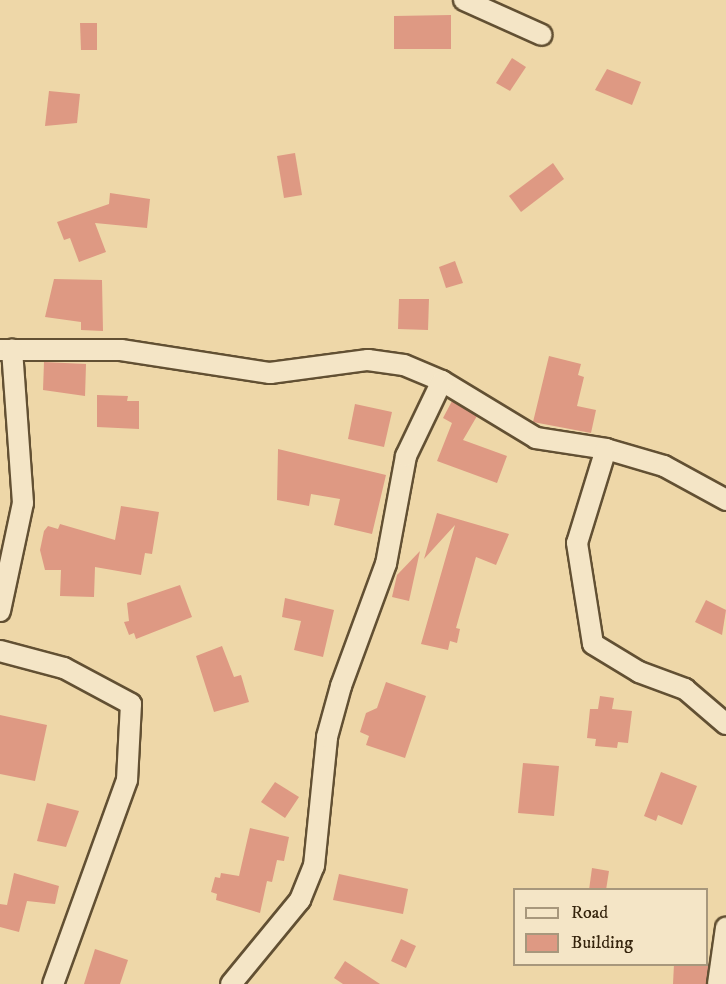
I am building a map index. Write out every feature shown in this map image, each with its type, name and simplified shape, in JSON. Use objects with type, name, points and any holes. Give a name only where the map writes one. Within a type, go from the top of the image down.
[{"type":"street","points":[[464,0],[542,35]]},
{"type":"street","points":[[0,611],[23,503],[6,350],[121,350],[270,373],[368,360],[404,365],[442,381],[536,438],[606,449],[664,466],[726,500]]},
{"type":"street","points":[[231,984],[300,900],[314,866],[318,796],[332,717],[386,564],[406,456],[442,381]]},
{"type":"street","points":[[606,449],[577,543],[593,644],[639,672],[684,689],[726,724]]},
{"type":"street","points":[[0,651],[64,668],[131,704],[127,780],[53,984]]},
{"type":"street","points":[[718,984],[726,930]]},
{"type":"building","points":[[451,15],[451,49],[394,49],[394,16]]},
{"type":"building","points":[[80,23],[97,23],[97,50],[81,50]]},
{"type":"building","points":[[512,58],[526,67],[510,91],[496,83]]},
{"type":"building","points":[[607,69],[641,82],[632,105],[595,90]]},
{"type":"building","points":[[49,91],[80,94],[77,123],[45,126]]},
{"type":"building","points":[[295,153],[302,195],[284,198],[277,156]]},
{"type":"building","points":[[553,163],[564,179],[521,212],[509,196]]},
{"type":"building","points":[[110,193],[150,199],[147,228],[95,223],[106,252],[79,262],[70,238],[64,240],[57,222],[109,204]]},
{"type":"building","points":[[455,261],[463,283],[446,288],[439,267]]},
{"type":"building","points":[[54,279],[102,280],[103,331],[81,330],[81,322],[45,317]]},
{"type":"building","points":[[399,299],[429,299],[428,330],[398,329]]},
{"type":"building","points":[[549,356],[581,364],[578,375],[584,377],[577,406],[596,410],[591,433],[533,422]]},
{"type":"building","points":[[44,362],[86,364],[85,396],[43,390]]},
{"type":"building","points":[[97,395],[128,396],[127,401],[139,401],[139,429],[97,427]]},
{"type":"building","points":[[452,401],[477,416],[463,440],[507,456],[497,483],[437,461],[452,423],[443,418]]},
{"type":"building","points":[[355,404],[392,412],[384,447],[348,439]]},
{"type":"building","points":[[278,449],[386,475],[372,534],[334,525],[340,499],[311,494],[309,506],[277,500]]},
{"type":"building","points":[[121,506],[159,512],[152,554],[145,553],[141,575],[95,567],[94,597],[60,596],[61,570],[45,570],[40,550],[44,531],[48,526],[58,529],[60,524],[115,540]]},
{"type":"building","points":[[437,513],[509,534],[496,565],[476,557],[456,628],[460,629],[457,643],[450,641],[448,650],[421,644],[455,525],[424,559]]},
{"type":"building","points":[[420,551],[409,601],[392,597],[397,575]]},
{"type":"building","points":[[180,585],[192,617],[136,639],[134,633],[129,635],[124,622],[129,621],[127,603]]},
{"type":"building","points":[[285,598],[334,610],[323,657],[294,650],[301,621],[282,617]]},
{"type":"building","points":[[706,600],[726,610],[722,635],[695,622]]},
{"type":"building","points":[[222,646],[234,677],[241,675],[249,702],[214,712],[196,656]]},
{"type":"building","points":[[386,682],[426,696],[405,758],[366,745],[369,736],[360,732],[366,713],[377,708]]},
{"type":"building","points":[[600,696],[614,698],[612,709],[632,711],[628,743],[618,742],[617,748],[595,746],[596,739],[587,738],[590,709],[598,709]]},
{"type":"building","points":[[0,715],[47,725],[35,781],[0,774]]},
{"type":"building","points":[[523,763],[559,766],[554,816],[518,813]]},
{"type":"building","points":[[661,772],[697,786],[682,825],[658,815],[656,821],[644,816]]},
{"type":"building","points":[[275,782],[299,797],[285,818],[261,802]]},
{"type":"building","points":[[47,803],[79,811],[66,847],[37,841]]},
{"type":"building","points":[[250,828],[289,837],[284,861],[277,860],[272,882],[267,881],[260,913],[216,900],[217,894],[211,892],[215,877],[220,878],[221,873],[239,876]]},
{"type":"building","points":[[592,868],[609,871],[606,888],[589,888]]},
{"type":"building","points":[[14,873],[59,886],[55,904],[27,901],[19,932],[0,927],[0,904],[7,905]]},
{"type":"building","points":[[339,874],[408,889],[403,914],[333,900]]},
{"type":"building","points":[[401,939],[416,946],[406,968],[391,961]]},
{"type":"building","points":[[95,949],[128,960],[120,984],[84,984]]},
{"type":"building","points":[[345,961],[380,984],[343,984],[334,978]]},
{"type":"building","points":[[709,964],[706,984],[673,984],[674,966],[708,966]]}]
